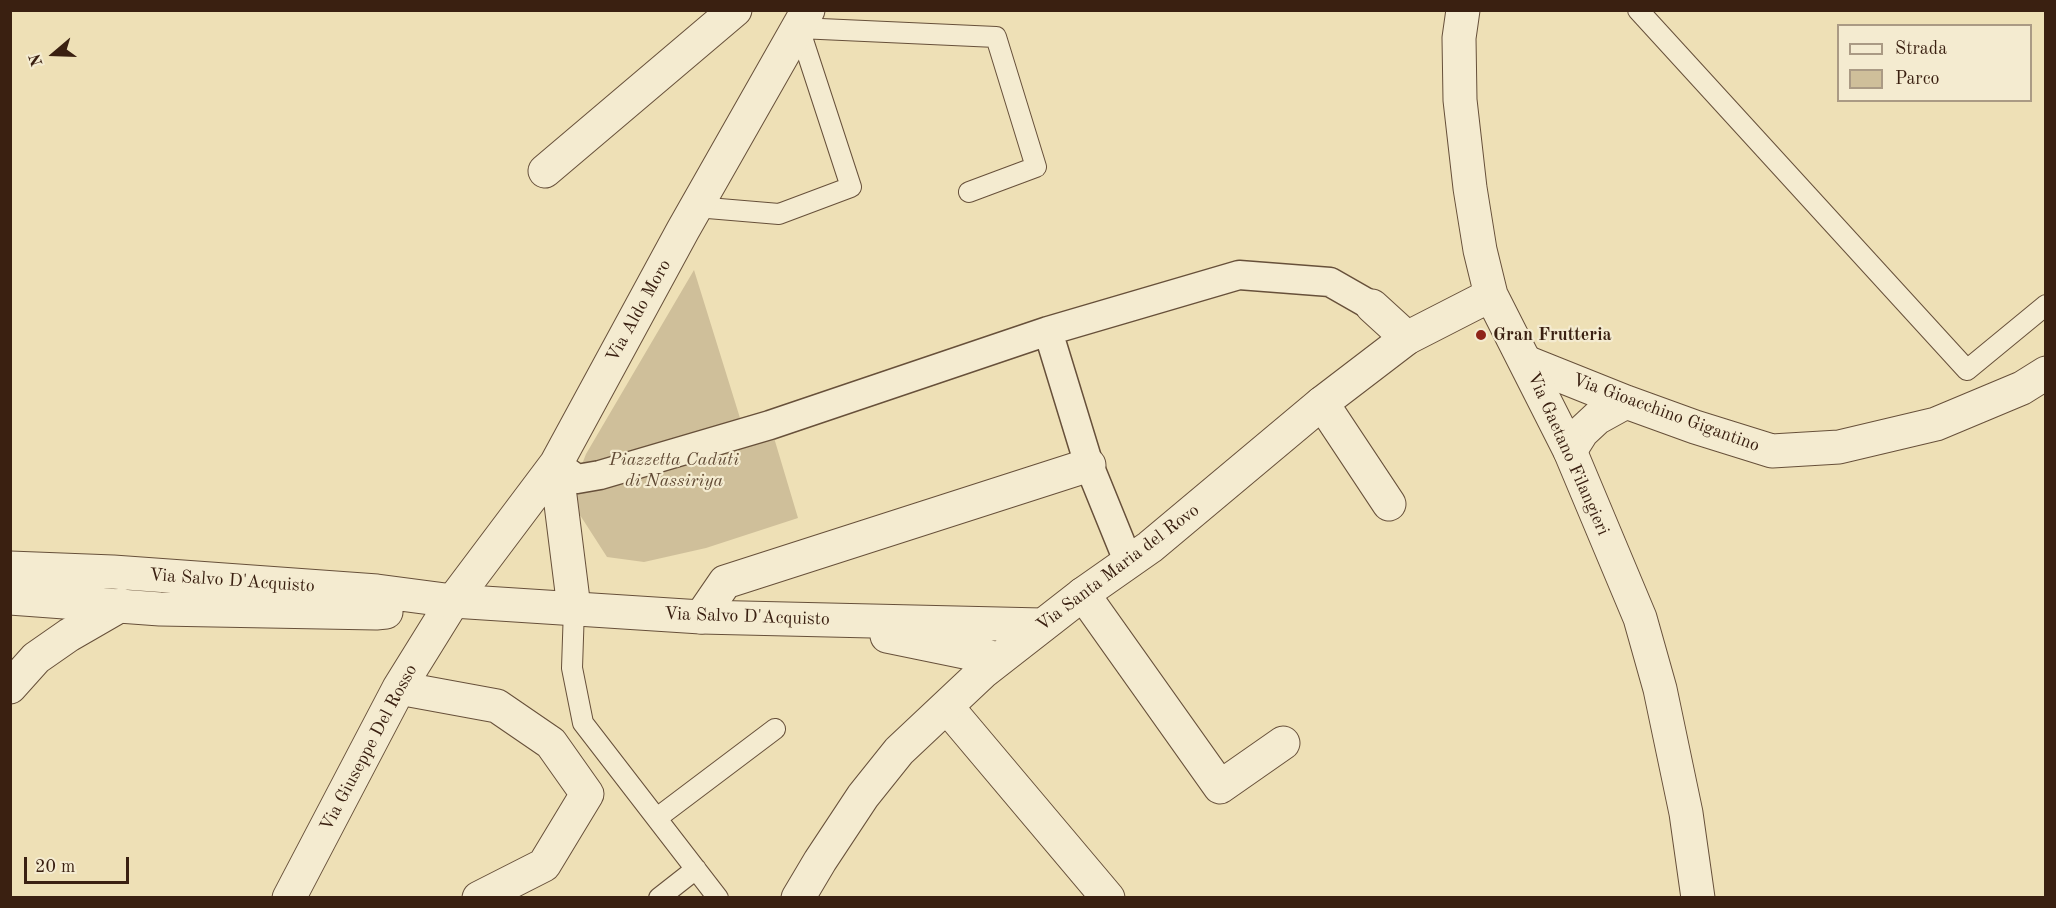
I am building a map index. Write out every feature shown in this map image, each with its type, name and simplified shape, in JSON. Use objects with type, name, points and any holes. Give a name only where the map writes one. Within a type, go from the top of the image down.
[{"type":"street","points":[[545,171],[735,10]]},
{"type":"street","name":"Via Gaetano Filangieri","points":[[1463,10],[1459,38],[1460,100],[1470,188],[1480,250],[1491,295],[1570,451],[1640,618],[1660,689],[1686,813],[1698,897]]},
{"type":"street","name":"Via Aldo Moro","points":[[453,601],[556,465],[696,207],[803,19]]},
{"type":"street","points":[[556,465],[577,479],[600,475],[770,425],[1048,331],[1239,275],[1330,282],[1372,306],[1407,338]]},
{"type":"street","name":"Via Santa Maria del Rovo","points":[[798,897],[863,796],[899,751],[983,672],[1083,594],[1150,547],[1322,403],[1407,338],[1491,295]]},
{"type":"street","points":[[1048,331],[1089,465],[1128,561]]},
{"type":"street","name":"Via Gioacchino Gigantino","points":[[1526,362],[1695,427],[1772,451],[1839,447],[1936,424],[2022,388],[2046,373]]},
{"type":"street","points":[[1570,451],[1582,432],[1597,418],[1626,402]]},
{"type":"street","points":[[1322,403],[1389,504]]},
{"type":"street","points":[[556,465],[574,608]]},
{"type":"street","points":[[701,617],[725,582],[1089,465]]},
{"type":"street","name":"Via Salvo D'Acquisto","points":[[10,568],[113,572],[366,591],[453,601],[701,617],[1042,625]]},
{"type":"street","points":[[1083,594],[1220,787],[1283,742]]},
{"type":"street","name":"Via Salvo D'Acquisto","points":[[10,598],[160,609],[376,613],[453,601]]},
{"type":"street","name":"Via Giuseppe Del Rosso","points":[[289,897],[399,688],[453,601]]},
{"type":"street","points":[[10,687],[36,658],[69,635],[121,605]]},
{"type":"street","points":[[803,620],[999,659]]},
{"type":"street","points":[[399,688],[497,706],[551,743],[587,794],[544,865],[479,897]]},
{"type":"street","points":[[946,707],[1108,897]]},
{"type":"lane","points":[[1638,10],[1967,370],[2046,305]]},
{"type":"lane","points":[[696,207],[779,213],[851,187],[803,19],[996,37],[1036,167],[969,192]]},
{"type":"lane","points":[[574,608],[572,668],[583,723],[718,897]]},
{"type":"lane","points":[[657,818],[775,729]]},
{"type":"lane","points":[[659,897],[696,869]]},
{"type":"green space","name":"Piazzetta Caduti di Nassiriya","points":[[694,270],[740,418],[766,411],[798,518],[706,548],[644,562],[607,557],[569,498],[586,454]]},
{"type":"place","name":"Gran Frutteria","points":[[1481,335]]}]
